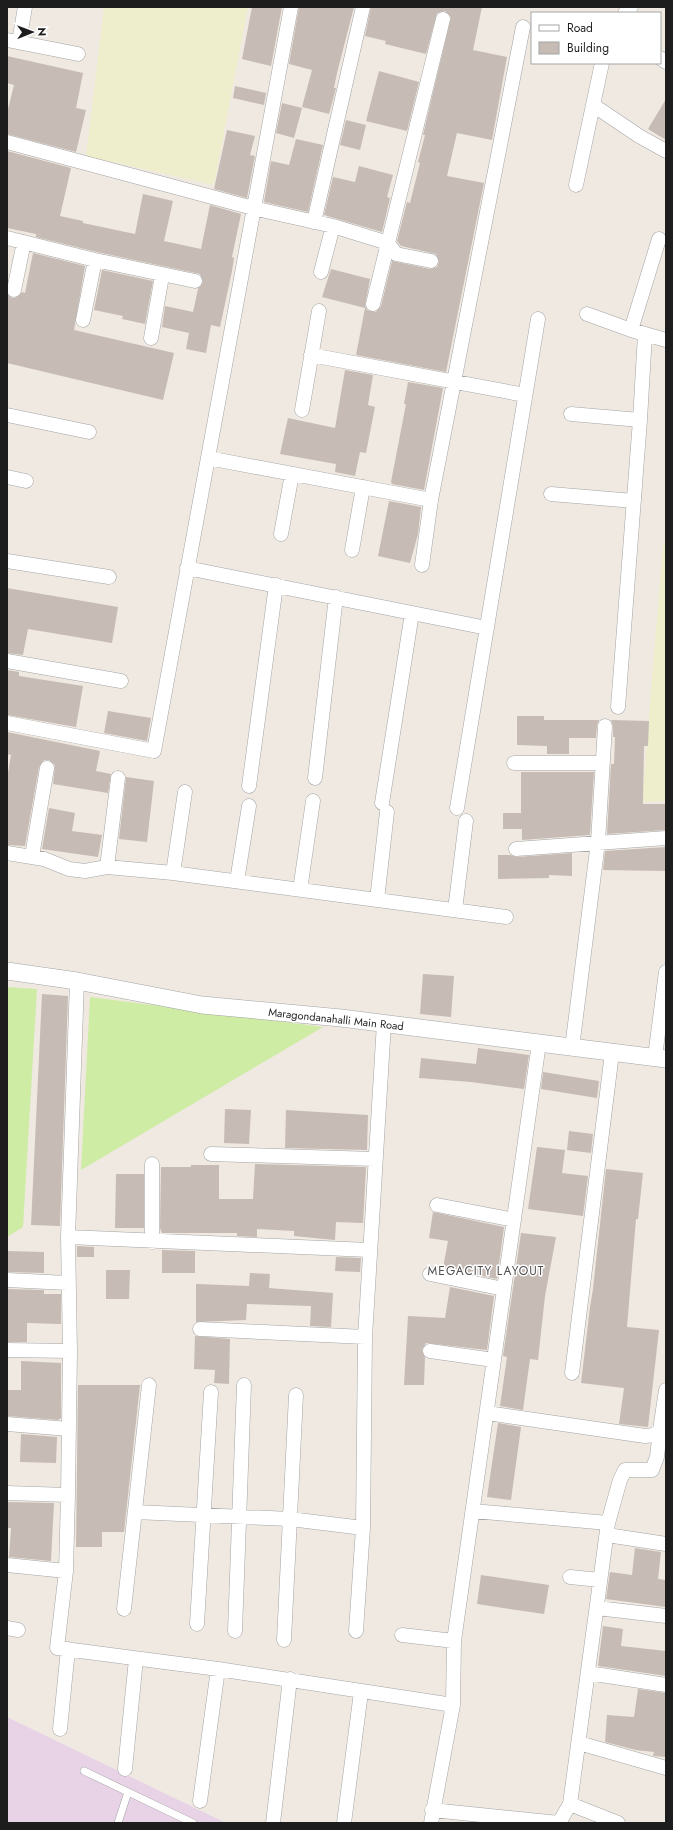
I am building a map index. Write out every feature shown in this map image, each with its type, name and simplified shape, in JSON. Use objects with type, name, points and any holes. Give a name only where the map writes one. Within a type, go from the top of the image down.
[{"type":"street","points":[[25,7],[13,41],[78,54]]},
{"type":"street","points":[[7,723],[154,751],[290,7]]},
{"type":"street","points":[[314,222],[363,7]]},
{"type":"street","points":[[373,304],[443,19]]},
{"type":"street","points":[[422,565],[431,500],[523,27]]},
{"type":"street","points":[[576,185],[602,64]]},
{"type":"street","points":[[593,105],[639,136],[666,151]]},
{"type":"street","points":[[7,142],[254,208],[333,226],[388,243],[396,254],[430,260]]},
{"type":"street","points":[[321,272],[333,226]]},
{"type":"street","points":[[7,238],[162,276],[195,282]]},
{"type":"street","points":[[631,330],[659,239]]},
{"type":"street","points":[[14,290],[24,242]]},
{"type":"street","points":[[83,320],[95,260]]},
{"type":"street","points":[[151,338],[162,276]]},
{"type":"street","points":[[302,410],[319,311]]},
{"type":"street","points":[[587,314],[631,330],[666,340]]},
{"type":"street","points":[[457,808],[538,319]]},
{"type":"street","points":[[618,707],[640,420],[645,334]]},
{"type":"street","points":[[311,355],[525,395]]},
{"type":"street","points":[[571,414],[640,420]]},
{"type":"street","points":[[7,415],[89,432]]},
{"type":"street","points":[[208,458],[431,500]]},
{"type":"street","points":[[281,534],[292,474]]},
{"type":"street","points":[[7,478],[26,481]]},
{"type":"street","points":[[352,550],[363,487]]},
{"type":"street","points":[[551,494],[634,501]]},
{"type":"street","points":[[7,561],[109,577]]},
{"type":"street","points":[[187,568],[487,628]]},
{"type":"street","points":[[249,786],[276,585]]},
{"type":"street","points":[[315,778],[336,597]]},
{"type":"street","points":[[377,900],[384,807],[412,613]]},
{"type":"street","points":[[7,661],[121,681]]},
{"type":"street","points":[[572,1048],[598,842],[605,726]]},
{"type":"street","points":[[514,763],[603,763]]},
{"type":"street","points":[[32,856],[48,768]]},
{"type":"street","points":[[106,867],[118,778]]},
{"type":"street","points":[[173,873],[185,792]]},
{"type":"street","points":[[300,890],[313,801]]},
{"type":"street","points":[[237,881],[249,806]]},
{"type":"street","points":[[455,910],[466,821]]},
{"type":"street","points":[[516,849],[666,838]]},
{"type":"street","points":[[7,853],[44,859],[69,869],[85,871],[106,867],[173,873],[506,917]]},
{"type":"street","name":"Maragondanahalli Main Road","points":[[7,971],[77,981],[202,1005],[384,1023],[660,1058]]},
{"type":"street","points":[[660,1058],[666,972]]},
{"type":"street","points":[[77,981],[68,1237],[70,1351],[66,1571],[57,1648],[290,1679],[360,1692],[453,1705]]},
{"type":"street","points":[[356,1631],[362,1528],[365,1337],[369,1250],[384,1023]]},
{"type":"street","points":[[539,1043],[454,1641],[453,1705],[432,1817],[559,1823],[570,1804],[607,1529],[620,1480],[625,1470],[652,1470],[657,1457],[666,1390]]},
{"type":"street","points":[[572,1373],[612,1052]]},
{"type":"street","points":[[211,1154],[375,1159]]},
{"type":"street","points":[[152,1164],[152,1242]]},
{"type":"street","points":[[436,1205],[514,1220]]},
{"type":"street","points":[[68,1237],[152,1242],[369,1250]]},
{"type":"street","points":[[430,1274],[504,1289]]},
{"type":"street","points":[[7,1280],[68,1283]]},
{"type":"street","points":[[200,1329],[365,1337]]},
{"type":"street","points":[[7,1350],[70,1351]]},
{"type":"street","points":[[430,1351],[494,1360]]},
{"type":"street","points":[[124,1609],[149,1385]]},
{"type":"street","points":[[235,1631],[244,1385]]},
{"type":"street","points":[[197,1624],[211,1392]]},
{"type":"street","points":[[284,1640],[296,1395]]},
{"type":"street","points":[[487,1413],[645,1436],[654,1435],[660,1430]]},
{"type":"street","points":[[7,1424],[69,1429]]},
{"type":"street","points":[[7,1493],[68,1495]]},
{"type":"street","points":[[473,1511],[607,1529],[666,1544]]},
{"type":"street","points":[[135,1512],[290,1518],[362,1528]]},
{"type":"street","points":[[7,1564],[66,1571]]},
{"type":"street","points":[[570,1577],[600,1580]]},
{"type":"street","points":[[597,1608],[666,1616]]},
{"type":"street","points":[[402,1634],[454,1641]]},
{"type":"street","points":[[60,1729],[68,1649]]},
{"type":"street","points":[[125,1769],[136,1659]]},
{"type":"street","points":[[200,1801],[218,1669]]},
{"type":"street","points":[[588,1673],[666,1685]]},
{"type":"street","points":[[273,1823],[290,1679]]},
{"type":"street","points":[[344,1823],[360,1692]]},
{"type":"street","points":[[579,1743],[666,1768]]},
{"type":"street","points":[[570,1804],[618,1823]]},
{"type":"lane","points":[[84,1771],[193,1823]]},
{"type":"lane","points":[[118,1823],[128,1792]]},
{"type":"shaded area","points":[[7,1717],[226,1823],[7,1823]]},
{"type":"green space","points":[[104,7],[248,7],[214,185],[86,156]]},
{"type":"green space","points":[[663,544],[666,544],[666,801],[642,802]]},
{"type":"green space","points":[[7,987],[37,989],[23,1227],[7,1237]]},
{"type":"green space","points":[[90,997],[323,1027],[81,1170]]},
{"type":"building","points":[[252,7],[282,7],[271,66],[242,59]]},
{"type":"building","points":[[299,7],[354,7],[337,73],[334,88],[336,88],[329,114],[302,107],[312,70],[289,64]]},
{"type":"building","points":[[371,7],[482,7],[473,50],[507,57],[492,140],[457,133],[447,176],[484,183],[446,372],[356,355],[365,308],[322,297],[331,269],[370,279],[365,306],[367,310],[376,312],[381,306],[392,261],[430,269],[437,267],[439,262],[436,254],[401,246],[397,241],[407,202],[410,203],[420,163],[418,162],[425,135],[423,135],[451,17],[445,11],[437,13],[426,54],[385,44],[386,41],[365,36]]},
{"type":"building","points":[[7,56],[83,73],[76,108],[86,110],[76,152],[7,134],[7,113],[14,85],[7,83]]},
{"type":"building","points":[[379,71],[419,82],[407,131],[366,121]]},
{"type":"building","points":[[235,86],[266,93],[264,105],[233,98]]},
{"type":"building","points":[[666,99],[666,140],[648,129]]},
{"type":"building","points":[[282,103],[302,108],[294,138],[276,133]]},
{"type":"building","points":[[346,120],[366,125],[360,150],[340,145]]},
{"type":"building","points":[[227,130],[255,136],[250,155],[255,156],[247,198],[214,189]]},
{"type":"building","points":[[296,139],[323,145],[308,212],[264,202],[271,161],[289,165]]},
{"type":"building","points":[[7,151],[71,168],[60,216],[83,221],[83,223],[135,234],[143,194],[173,201],[164,241],[201,249],[210,205],[241,214],[232,257],[234,258],[232,271],[220,327],[211,325],[206,353],[186,349],[189,333],[162,327],[165,306],[193,312],[198,289],[203,282],[200,274],[97,252],[36,237],[36,234],[7,228]]},
{"type":"building","points":[[359,166],[393,175],[387,197],[390,198],[382,232],[324,215],[333,177],[355,182]]},
{"type":"building","points":[[33,253],[85,266],[74,330],[174,353],[163,400],[7,363],[7,294],[12,298],[16,298],[22,292],[25,293]]},
{"type":"building","points":[[102,270],[153,281],[145,324],[122,319],[123,316],[94,310]]},
{"type":"building","points":[[345,370],[373,375],[368,405],[375,407],[366,453],[360,452],[355,476],[335,472],[336,464],[280,454],[288,418],[335,428]]},
{"type":"building","points":[[408,382],[443,388],[424,490],[392,484],[391,482],[406,404],[404,404]]},
{"type":"building","points":[[389,501],[421,507],[418,534],[410,563],[378,556]]},
{"type":"building","points":[[7,588],[118,607],[112,643],[28,629],[23,655],[7,653]]},
{"type":"building","points":[[7,670],[19,672],[19,676],[83,686],[76,727],[7,715]]},
{"type":"building","points":[[108,711],[151,718],[147,741],[104,733]]},
{"type":"building","points":[[517,716],[544,716],[544,720],[599,720],[596,738],[569,738],[569,754],[547,754],[547,746],[517,745]]},
{"type":"building","points":[[611,720],[649,721],[648,746],[644,746],[643,804],[666,804],[666,830],[607,834],[611,764],[614,764],[615,737],[613,737],[613,726]]},
{"type":"building","points":[[7,732],[100,751],[96,771],[111,774],[108,793],[53,784],[55,765],[49,760],[44,760],[39,767],[25,846],[7,845],[7,779],[11,755],[7,754]]},
{"type":"building","points":[[521,772],[594,772],[590,835],[522,840],[522,829],[503,829],[503,813],[521,813]]},
{"type":"building","points":[[126,777],[154,781],[147,842],[119,839]]},
{"type":"building","points":[[49,808],[75,813],[72,831],[102,835],[98,857],[42,849]]},
{"type":"building","points":[[666,847],[666,871],[603,870],[605,851]]},
{"type":"building","points":[[572,853],[572,876],[549,875],[549,878],[498,879],[498,855],[510,855],[517,857]]},
{"type":"building","points":[[423,974],[454,976],[451,1017],[420,1014]]},
{"type":"building","points":[[42,994],[68,996],[60,1226],[31,1225]]},
{"type":"building","points":[[478,1048],[529,1055],[524,1089],[471,1082],[419,1078],[421,1058],[476,1064]]},
{"type":"building","points":[[543,1072],[599,1081],[597,1098],[541,1089]]},
{"type":"building","points":[[225,1109],[251,1110],[249,1144],[224,1143]]},
{"type":"building","points":[[286,1110],[368,1115],[367,1150],[285,1148]]},
{"type":"building","points":[[569,1131],[593,1134],[591,1153],[567,1150]]},
{"type":"building","points":[[537,1147],[565,1150],[562,1173],[588,1176],[583,1216],[528,1209]]},
{"type":"building","points":[[255,1164],[366,1167],[363,1223],[336,1222],[335,1240],[294,1236],[294,1231],[257,1229],[257,1237],[237,1236],[237,1233],[162,1233],[160,1228],[161,1167],[219,1165],[219,1199],[253,1199]]},
{"type":"building","points":[[606,1169],[643,1173],[638,1219],[636,1219],[627,1327],[659,1330],[648,1427],[619,1424],[624,1388],[581,1383]]},
{"type":"building","points":[[116,1174],[144,1174],[144,1228],[115,1228]]},
{"type":"building","points":[[433,1212],[504,1227],[497,1279],[443,1268],[448,1241],[429,1238]]},
{"type":"building","points":[[521,1233],[556,1237],[545,1296],[538,1360],[530,1359],[523,1410],[500,1406],[507,1357],[503,1356]]},
{"type":"building","points":[[77,1246],[94,1247],[94,1257],[77,1257]]},
{"type":"building","points":[[162,1250],[195,1251],[195,1273],[162,1273]]},
{"type":"building","points":[[7,1251],[44,1252],[44,1273],[7,1272]]},
{"type":"building","points":[[336,1257],[361,1258],[360,1272],[335,1271]]},
{"type":"building","points":[[106,1270],[130,1270],[129,1299],[106,1299]]},
{"type":"building","points":[[250,1273],[270,1274],[269,1288],[333,1293],[331,1327],[310,1326],[311,1306],[247,1304],[246,1320],[196,1322],[196,1284],[249,1286]]},
{"type":"building","points":[[450,1287],[494,1296],[487,1350],[426,1343],[422,1350],[425,1357],[424,1385],[404,1385],[408,1316],[445,1318]]},
{"type":"building","points":[[7,1289],[44,1290],[44,1294],[61,1294],[61,1324],[27,1323],[27,1342],[7,1342]]},
{"type":"building","points":[[195,1336],[230,1339],[229,1384],[214,1383],[215,1370],[194,1369]]},
{"type":"building","points":[[21,1361],[61,1363],[61,1418],[58,1420],[7,1416],[7,1390],[21,1390]]},
{"type":"building","points":[[78,1385],[140,1385],[124,1532],[102,1532],[102,1547],[76,1547]]},
{"type":"building","points":[[498,1423],[521,1427],[511,1500],[487,1497]]},
{"type":"building","points":[[21,1434],[57,1437],[56,1463],[20,1462]]},
{"type":"building","points":[[7,1502],[54,1503],[51,1561],[9,1557],[11,1528],[7,1528]]},
{"type":"building","points":[[635,1548],[661,1552],[658,1579],[666,1580],[666,1607],[606,1599],[610,1572],[632,1575]]},
{"type":"building","points":[[481,1575],[549,1585],[544,1614],[477,1604]]},
{"type":"building","points":[[603,1626],[623,1629],[621,1646],[666,1651],[666,1676],[598,1666]]},
{"type":"building","points":[[638,1689],[666,1693],[666,1757],[653,1756],[654,1752],[636,1750],[605,1742],[607,1715],[634,1717]]},
{"type":"district","name":"MEGACITY LAYOUT","points":[[486,1271]]}]
